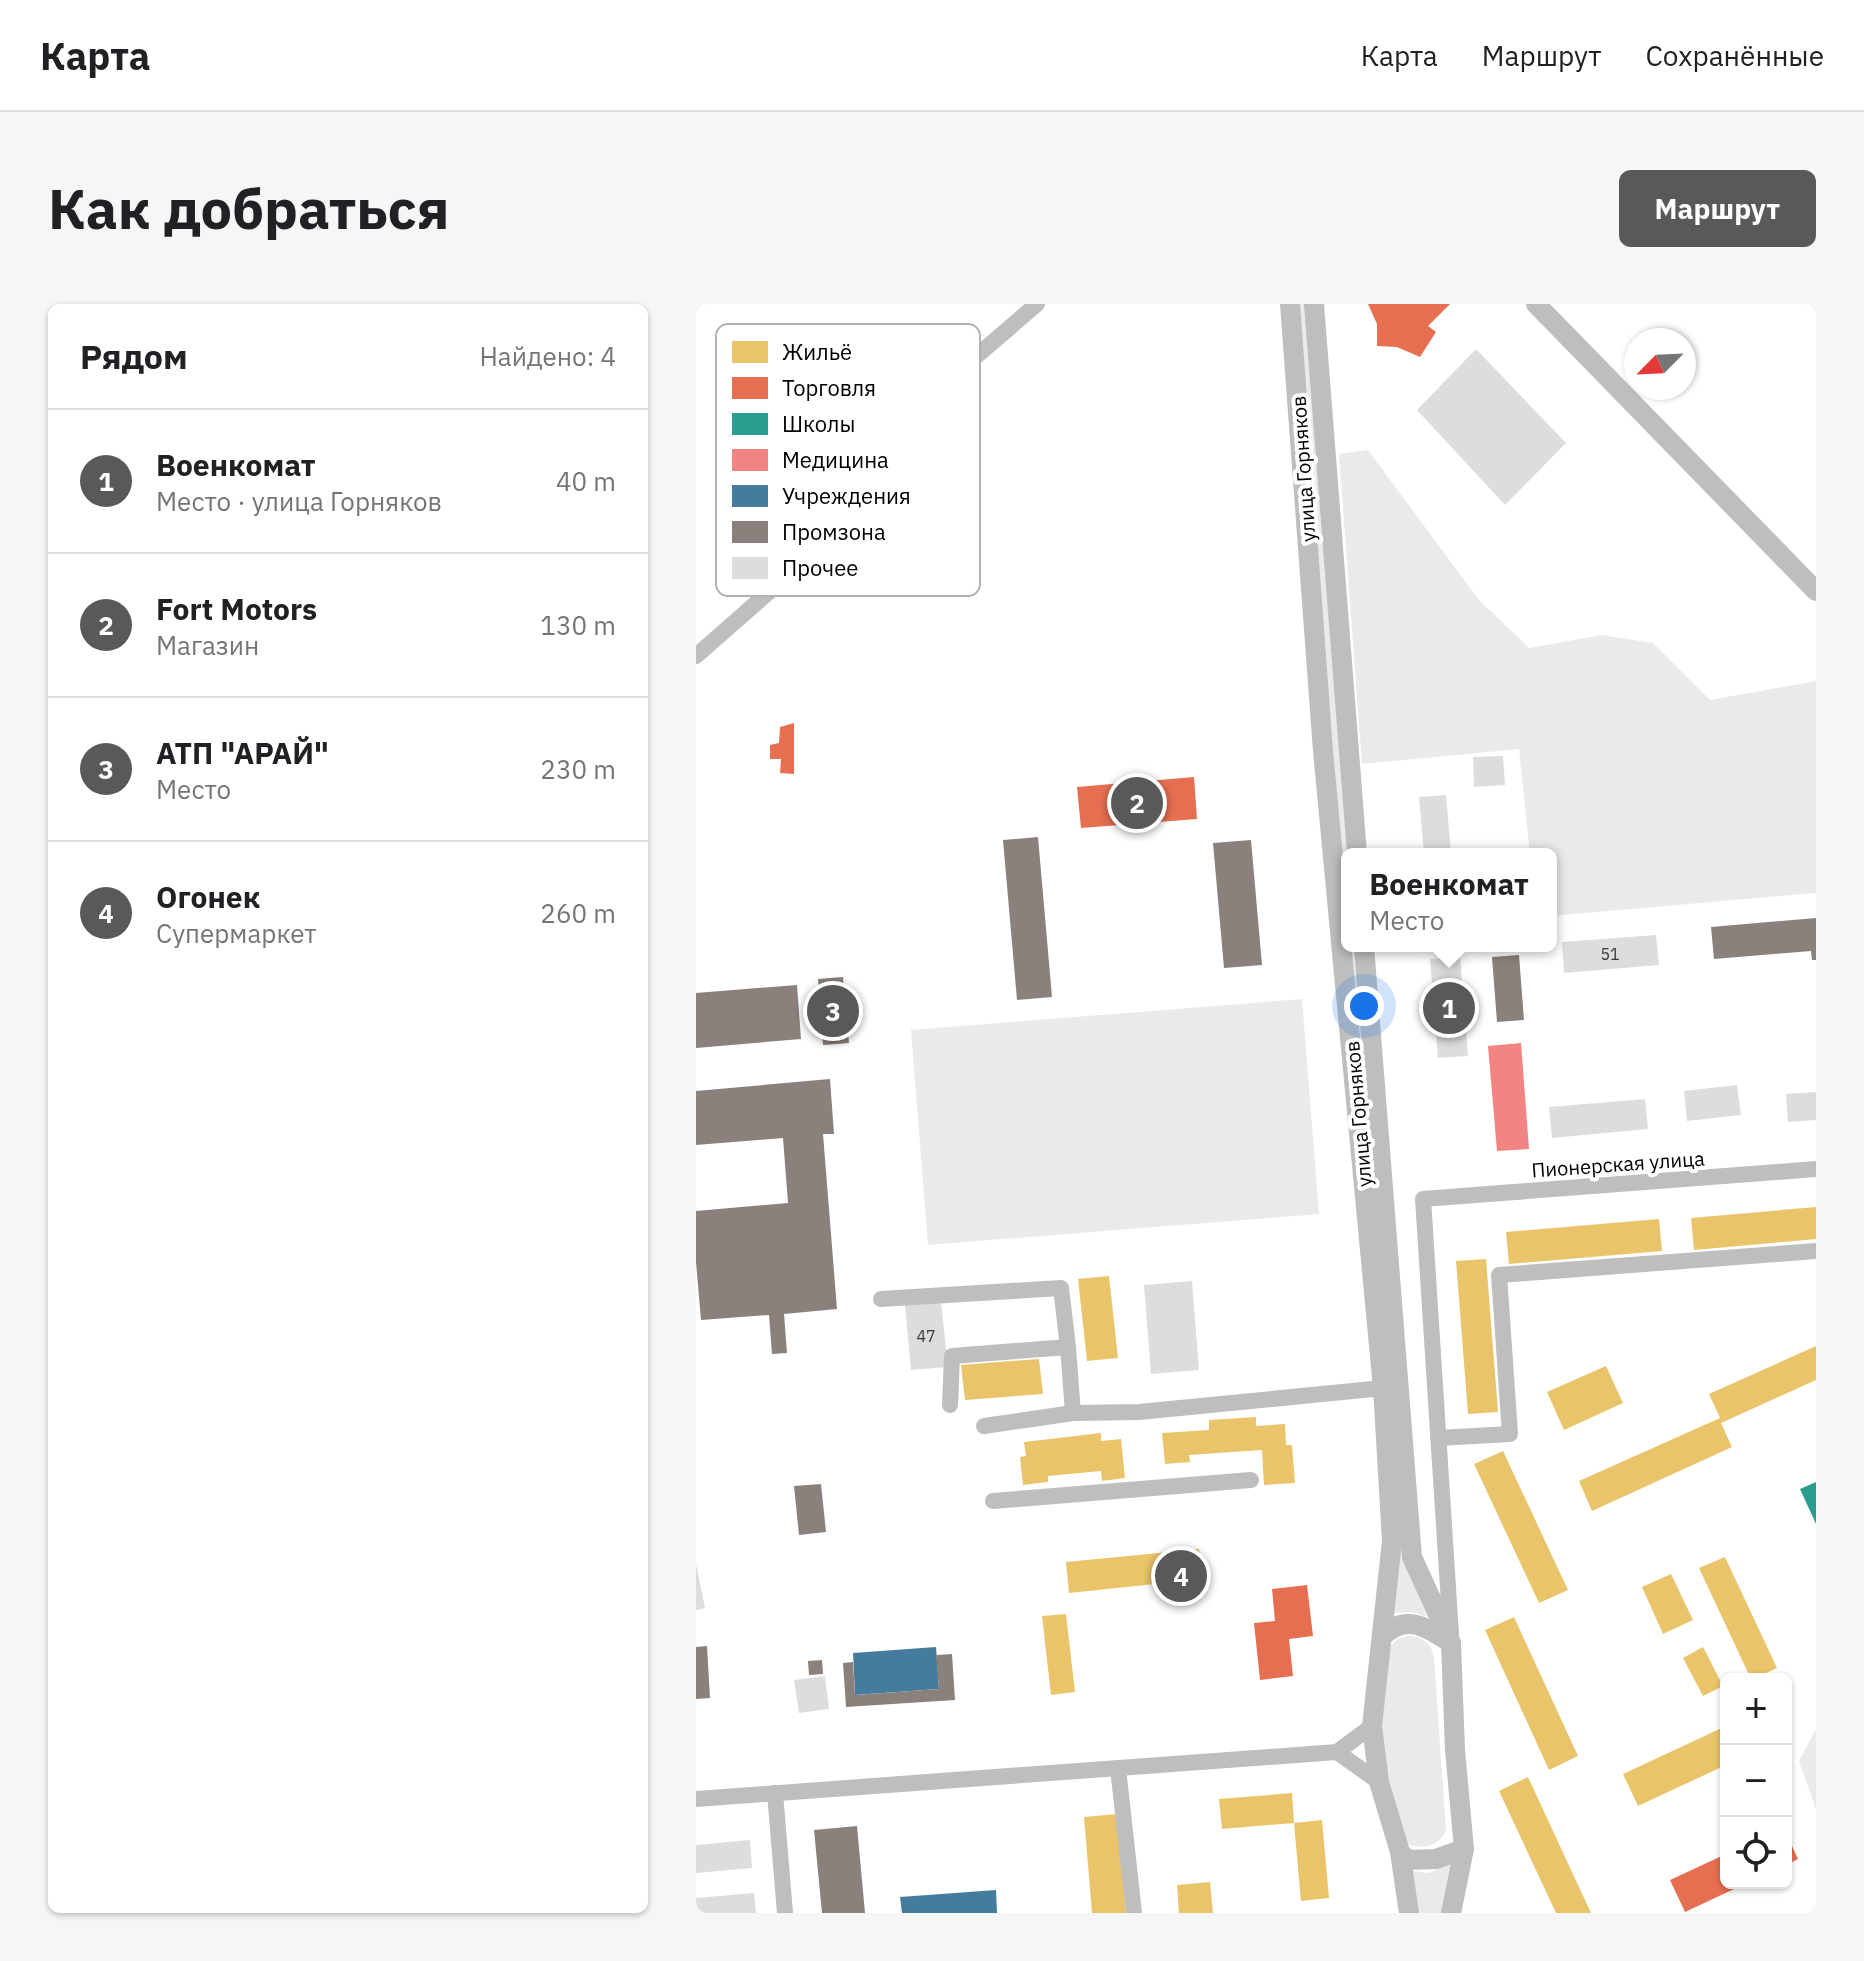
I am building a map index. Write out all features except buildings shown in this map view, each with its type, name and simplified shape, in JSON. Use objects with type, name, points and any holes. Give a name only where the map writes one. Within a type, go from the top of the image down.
[{"type":"street","points":[[980,353],[1037,304]]},
{"type":"street","name":"улица Горняков","points":[[1290,304],[1323,751],[1341,942]]},
{"type":"street","name":"улица Горняков","points":[[1314,304],[1357,848]]},
{"type":"street","points":[[1536,304],[1816,591]]},
{"type":"street","points":[[696,656],[764,596]]},
{"type":"street","name":"улица Горняков","points":[[1342,952],[1383,1388],[1392,1541],[1372,1726],[1379,1782],[1400,1852],[1409,1913]]},
{"type":"street","name":"улица Горняков","points":[[1364,952],[1412,1557],[1451,1643]]},
{"type":"street","name":"Пионерская улица","points":[[1423,1199],[1816,1169]]},
{"type":"street","name":"улица Горняков","points":[[1423,1199],[1455,1750],[1464,1849],[1451,1913]]},
{"type":"street","points":[[1438,1438],[1510,1434],[1499,1275],[1816,1251]]},
{"type":"street","points":[[881,1299],[1061,1288],[1073,1413]]},
{"type":"street","points":[[950,1405],[952,1356],[1068,1347]]},
{"type":"street","points":[[984,1426],[1073,1413],[1139,1412],[1383,1388]]},
{"type":"street","points":[[993,1501],[1251,1480]]},
{"type":"street","points":[[1382,1637],[1392,1627],[1420,1623],[1451,1643]]},
{"type":"street","points":[[696,1799],[1337,1752],[1372,1726]]},
{"type":"street","points":[[1337,1752],[1379,1782]]},
{"type":"street","points":[[1118,1768],[1134,1913]]},
{"type":"street","points":[[775,1793],[785,1913]]},
{"type":"street","points":[[1400,1852],[1408,1860],[1422,1860],[1436,1859],[1464,1849]]},
{"type":"shaded area","points":[[1297,304],[1307,304],[1347,848],[1341,848],[1341,876]]},
{"type":"shaded area","points":[[1368,450],[1479,600],[1529,648],[1602,635],[1653,643],[1710,700],[1816,681],[1816,893],[1557,915],[1557,848],[1529,848],[1519,749],[1362,764],[1339,454]]},
{"type":"shaded area","points":[[1347,952],[1356,952],[1403,1558],[1427,1617],[1413,1612],[1392,1613],[1393,1551]]},
{"type":"shaded area","points":[[1302,999],[1319,1214],[928,1245],[911,1030]]},
{"type":"shaded area","points":[[1408,1636],[1425,1641],[1434,1657],[1446,1831],[1438,1841],[1422,1847],[1404,1843],[1379,1739],[1390,1646]]},
{"type":"shaded area","points":[[1816,1729],[1816,1809],[1799,1761]]},
{"type":"shaded area","points":[[1452,1863],[1444,1913],[1416,1913],[1412,1871],[1428,1873]]},
{"type":"place","name":"Fort Motors","points":[[1137,803]]},
{"type":"place","name":"Военкомат","points":[[1449,1008]]},
{"type":"place","name":"АТП \"АРАЙ\"","points":[[833,1011]]},
{"type":"place","name":"Огонек","points":[[1181,1576]]}]
